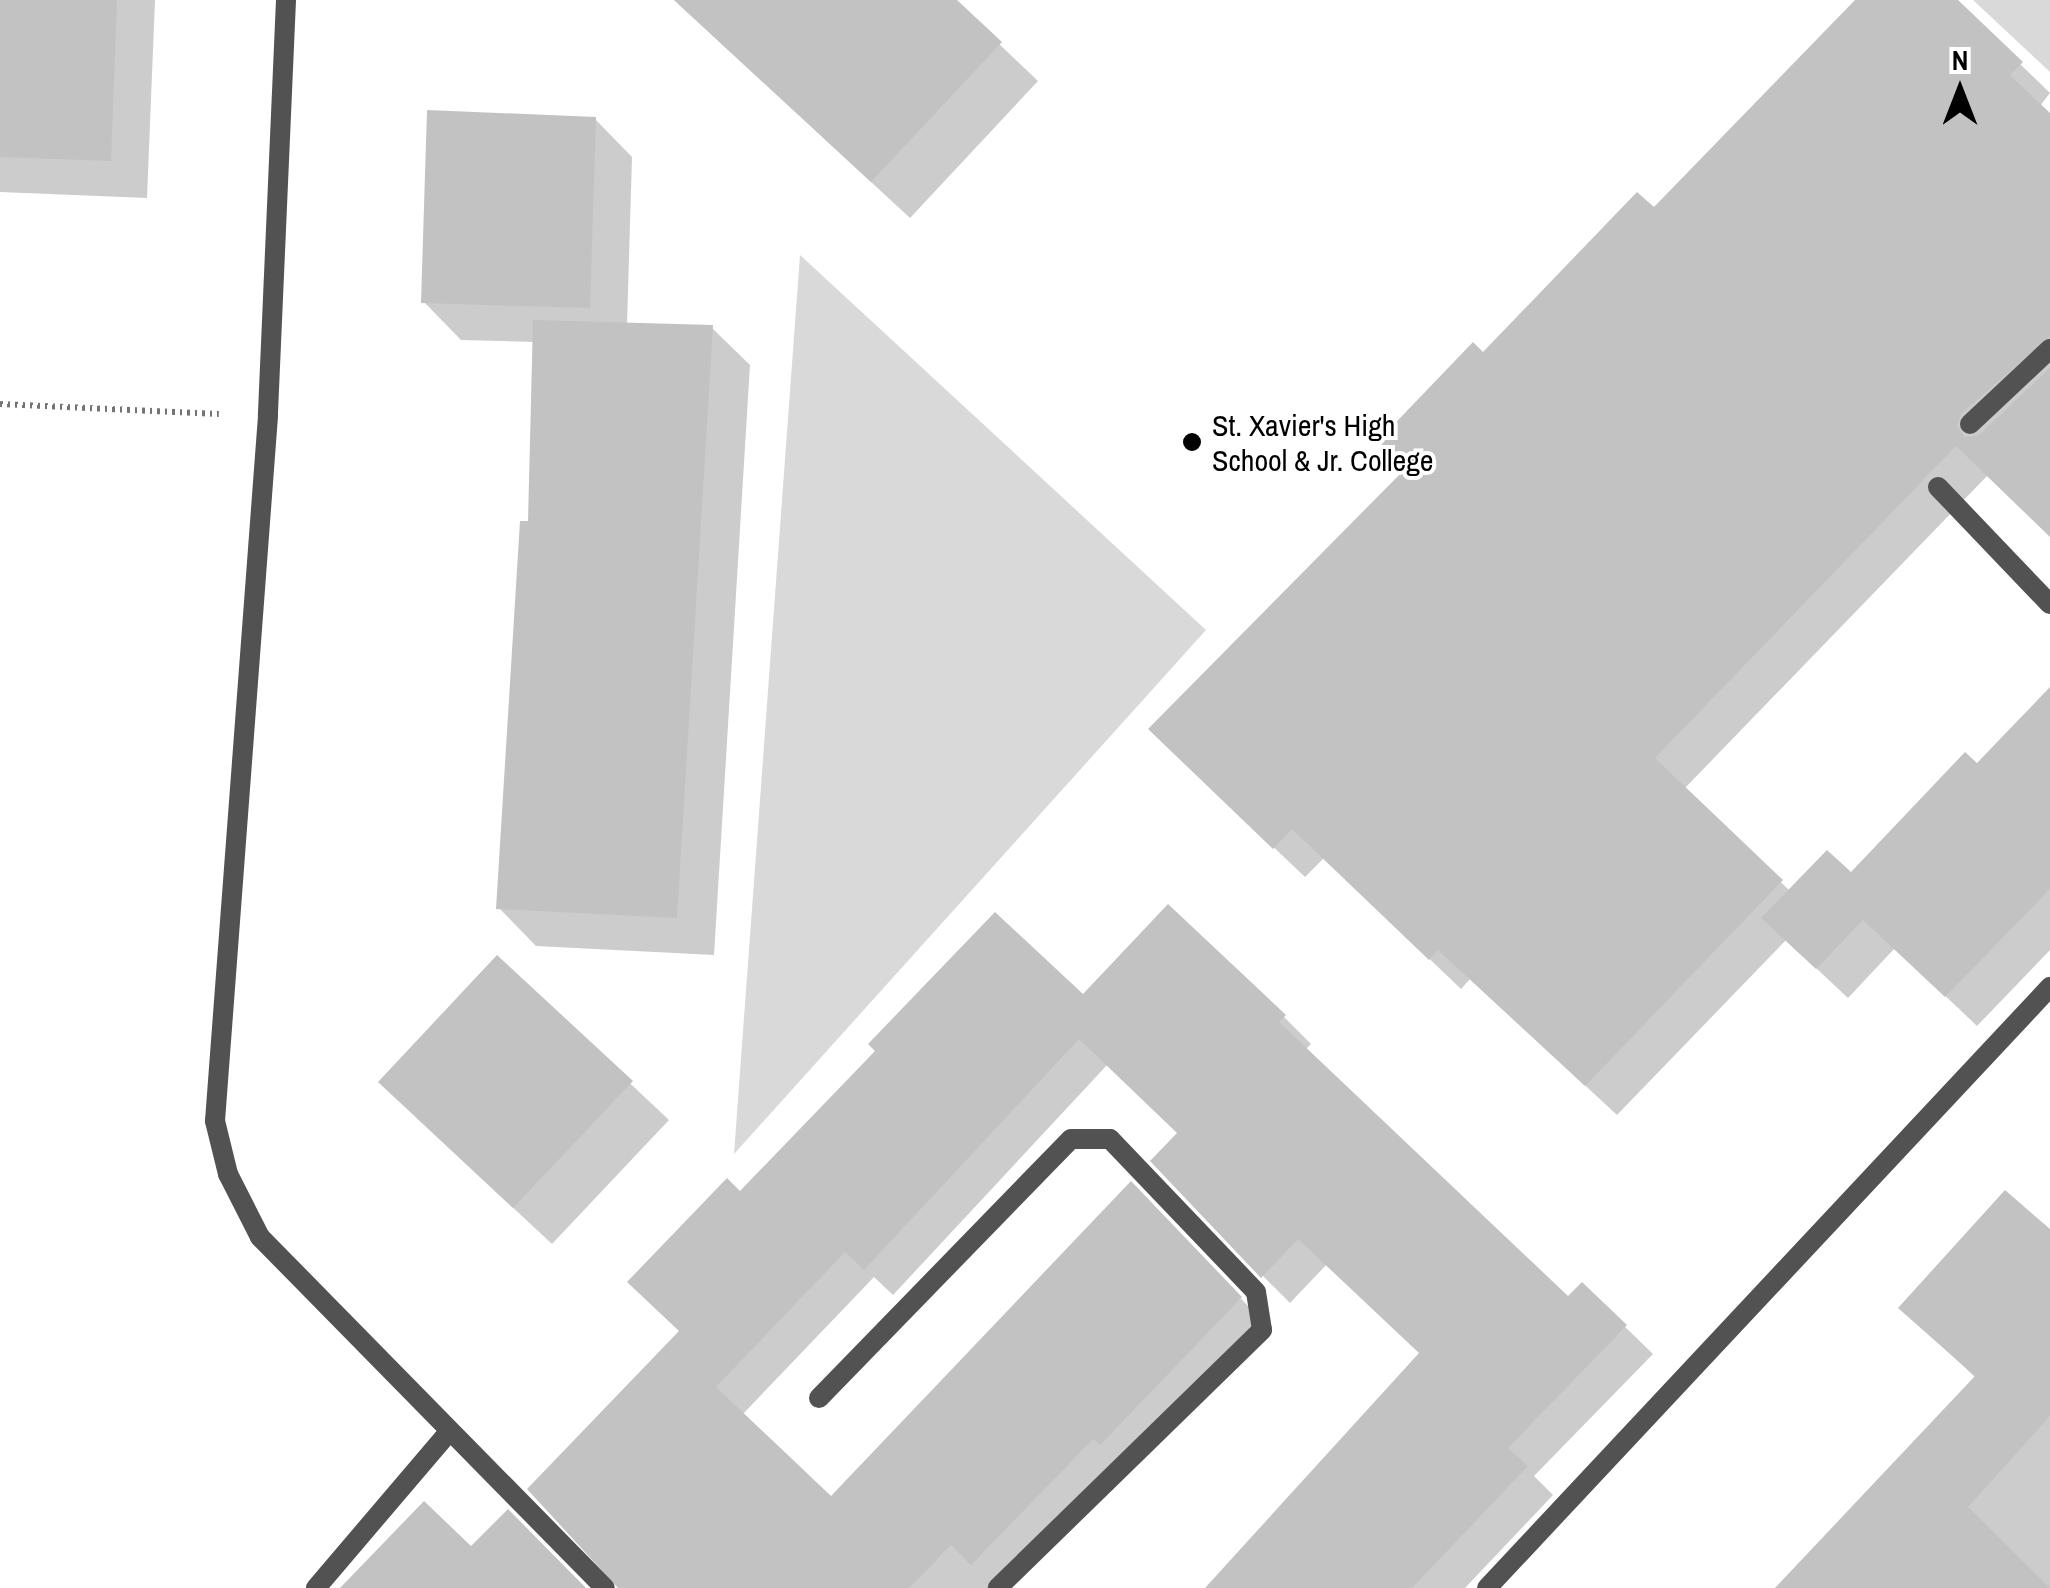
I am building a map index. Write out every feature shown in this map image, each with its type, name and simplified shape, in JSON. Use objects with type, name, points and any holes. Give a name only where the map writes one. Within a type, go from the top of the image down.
[{"type":"street","points":[[286,0],[268,416],[215,1122],[228,1174],[260,1237],[447,1434],[605,1588]]},
{"type":"street","points":[[1970,424],[2050,349]]},
{"type":"street","points":[[1938,487],[2050,604]]},
{"type":"street","points":[[1487,1588],[2050,987]]},
{"type":"street","points":[[819,1398],[1071,1138],[1110,1138],[1256,1292],[1262,1330],[998,1588]]},
{"type":"street","points":[[316,1588],[447,1434]]},
{"type":"path","points":[[0,404],[268,416]]},
{"type":"shaded area","points":[[1973,0],[2050,0],[2050,72]]},
{"type":"shaded area","points":[[800,255],[1206,630],[734,1154]]},
{"type":"building","points":[[0,0],[117,0],[111,161],[0,157]]},
{"type":"building","points":[[674,0],[957,0],[1002,42],[871,182]]},
{"type":"building","points":[[1855,0],[1958,0],[2023,62],[2010,75],[2050,113],[2050,336],[1961,414],[1957,426],[1965,437],[1979,435],[2050,368],[2050,537],[1956,446],[1655,758],[1783,880],[1585,1086],[1438,950],[1429,960],[1292,829],[1273,849],[1148,729],[1406,468],[1378,441],[1473,342],[1483,352],[1637,192],[1654,207]]},
{"type":"building","points":[[427,110],[596,117],[590,308],[421,303]]},
{"type":"building","points":[[533,320],[713,325],[677,918],[496,909],[520,521],[528,521]]},
{"type":"building","points":[[2050,687],[2050,889],[1945,997],[1863,920],[1816,969],[1761,918],[1827,850],[1851,872],[1965,752],[1977,763]]},
{"type":"building","points":[[1168,904],[1286,1015],[1279,1022],[1568,1296],[1582,1282],[1627,1325],[1508,1448],[1528,1466],[1412,1588],[1205,1588],[1419,1353],[1298,1239],[1261,1278],[1150,1161],[1177,1133],[1079,1039],[864,1270],[845,1252],[716,1387],[831,1496],[1131,1181],[1242,1297],[1100,1445],[1093,1439],[971,1565],[951,1545],[909,1588],[618,1588],[527,1489],[679,1331],[627,1282],[727,1178],[740,1191],[875,1051],[868,1044],[995,912],[1083,994]]},
{"type":"building","points":[[497,955],[633,1081],[513,1208],[378,1082]]},
{"type":"building","points":[[2005,1190],[2050,1229],[2050,1416],[1968,1507],[2050,1588],[1775,1588],[1975,1376],[1898,1308]]},
{"type":"building","points":[[424,1501],[471,1546],[508,1509],[586,1588],[340,1588]]},
{"type":"place","name":"St. Xavier's High School & Jr. College","points":[[1192,442]]}]
